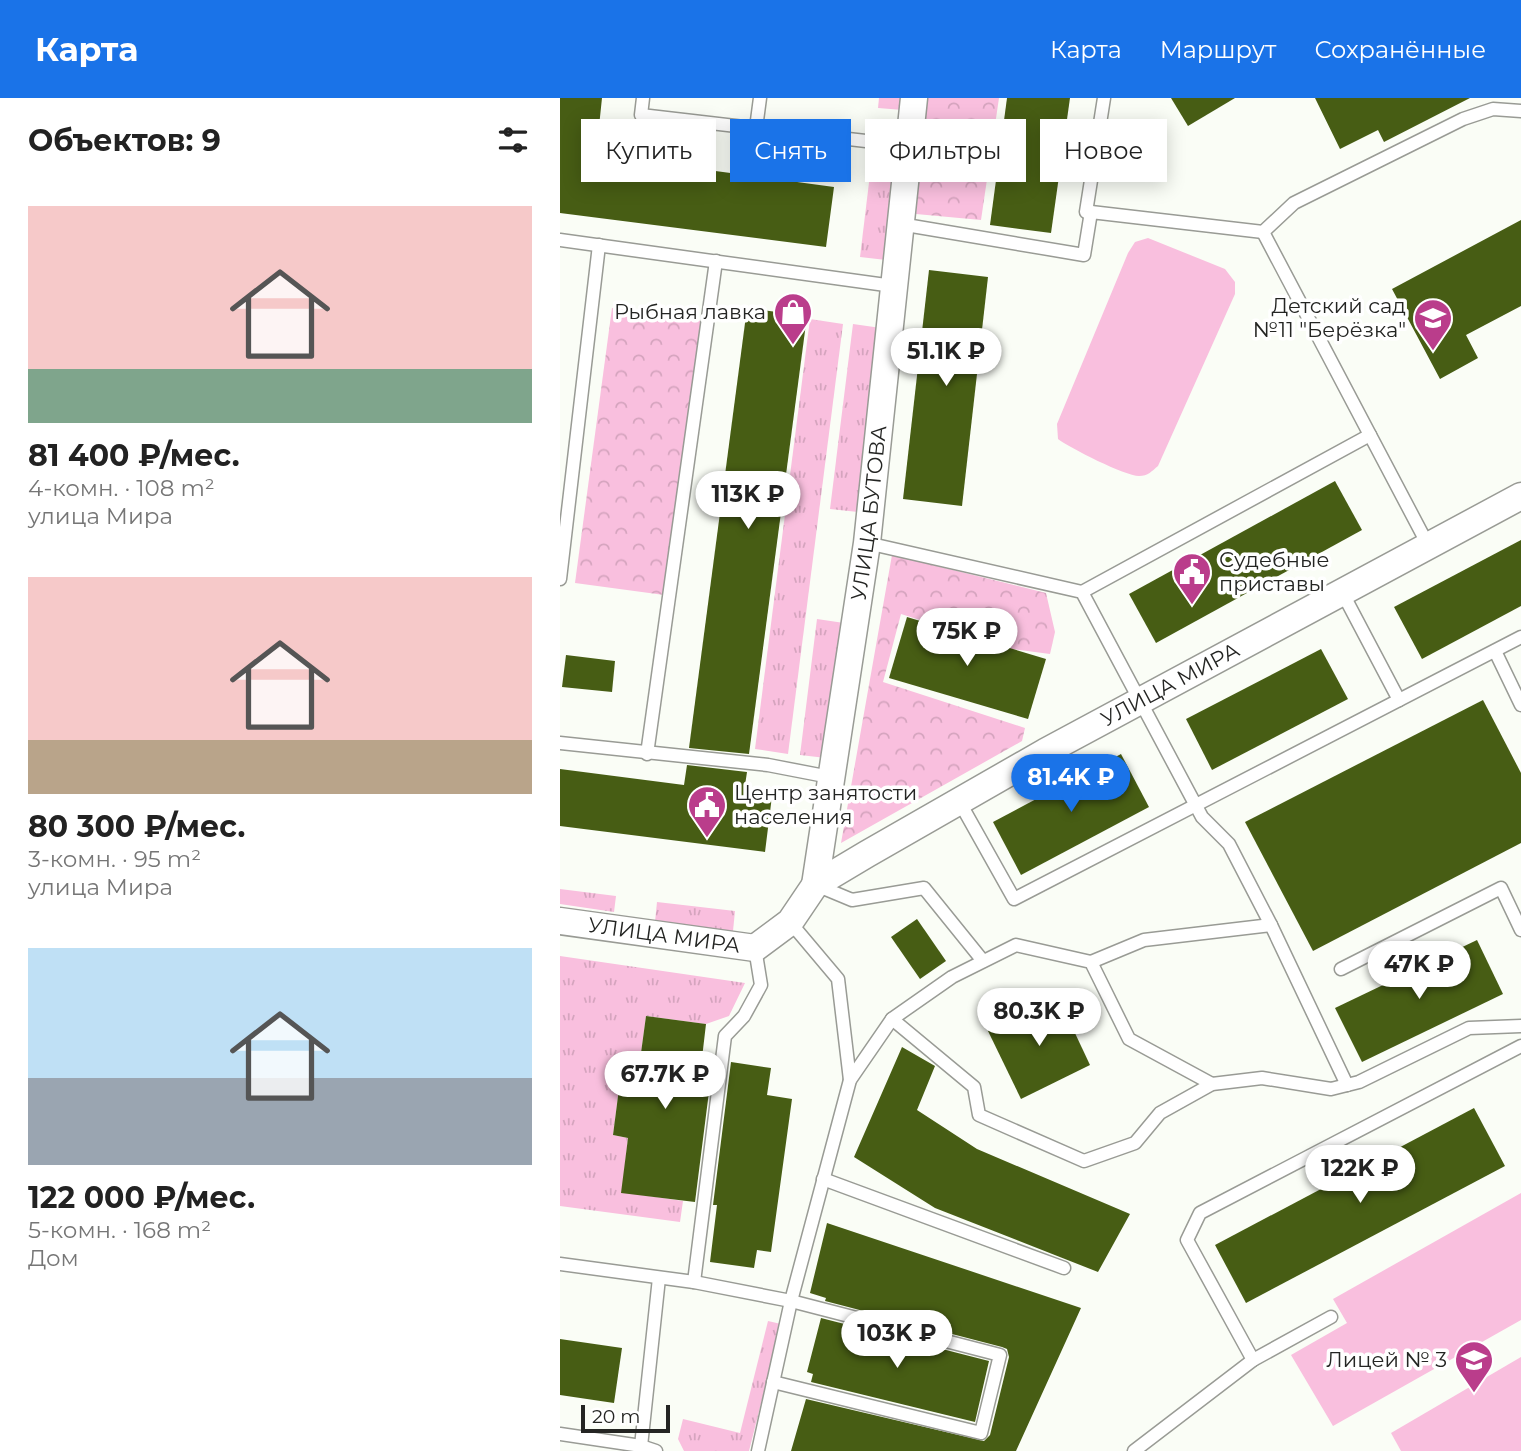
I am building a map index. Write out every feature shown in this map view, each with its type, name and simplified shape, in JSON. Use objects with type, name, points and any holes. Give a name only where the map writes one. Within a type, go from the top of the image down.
[{"type":"street","name":"УЛИЦА БУТОВА","points":[[912,119],[914,98]]},
{"type":"street","name":"УЛИЦА БУТОВА","points":[[815,885],[867,543],[905,182]]},
{"type":"street","name":"УЛИЦА МИРА","points":[[560,921],[755,948],[790,922],[815,885],[959,801],[1140,701],[1521,496]]},
{"type":"lane","points":[[643,98],[641,115],[730,125]]},
{"type":"lane","points":[[757,119],[760,98]]},
{"type":"lane","points":[[1104,98],[1086,212],[1263,232],[1294,203],[1492,103],[1521,111]]},
{"type":"lane","points":[[900,224],[1084,255],[1091,212]]},
{"type":"lane","points":[[1263,232],[1429,545]]},
{"type":"lane","points":[[560,240],[893,286]]},
{"type":"lane","points":[[560,579],[599,245]]},
{"type":"lane","points":[[647,754],[716,261]]},
{"type":"lane","points":[[867,543],[1082,592],[1370,435]]},
{"type":"lane","points":[[1082,592],[1195,806],[1202,817],[1229,844],[1271,925],[1347,1085]]},
{"type":"lane","points":[[1342,592],[1399,700]]},
{"type":"lane","points":[[959,801],[1014,899],[1521,637]]},
{"type":"lane","points":[[1495,651],[1521,705]]},
{"type":"lane","points":[[560,743],[768,765],[830,777]]},
{"type":"lane","points":[[815,885],[852,900],[924,888],[984,961]]},
{"type":"lane","points":[[1341,969],[1501,888],[1521,930]]},
{"type":"lane","points":[[790,922],[838,979],[850,1080]]},
{"type":"lane","points":[[758,1451],[791,1301],[850,1080],[892,1019],[952,977],[1016,945],[1091,962],[1144,940],[1271,925]]},
{"type":"lane","points":[[694,1282],[725,1036],[744,1016],[761,985],[755,948]]},
{"type":"lane","points":[[1091,962],[1129,1039],[1212,1084]]},
{"type":"lane","points":[[892,1019],[974,1087],[979,1115],[1084,1161],[1135,1143],[1160,1113],[1212,1084],[1262,1078],[1331,1089],[1359,1082],[1469,1028],[1521,1026]]},
{"type":"lane","points":[[1253,1360],[1187,1240],[1200,1213],[1521,1046]]},
{"type":"lane","points":[[823,1179],[1064,1268]]},
{"type":"lane","points":[[560,1264],[694,1282],[791,1301],[1000,1355],[981,1433],[773,1382]]},
{"type":"lane","points":[[641,1446],[659,1278]]},
{"type":"lane","points":[[1133,1451],[1253,1360],[1331,1317]]},
{"type":"lane","points":[[560,1434],[641,1446],[656,1451]]},
{"type":"green space","points":[[879,98],[905,98],[903,110],[878,108]]},
{"type":"green space","points":[[926,98],[999,98],[996,119],[924,119]]},
{"type":"green space","points":[[869,182],[896,182],[886,260],[860,257]]},
{"type":"green space","points":[[919,182],[987,182],[981,220],[916,214]]},
{"type":"green space","points":[[1148,238],[1225,269],[1235,282],[1235,294],[1158,466],[1139,476],[1110,467],[1064,443],[1058,439],[1057,424],[1128,253],[1135,242]]},
{"type":"green space","points":[[612,308],[702,321],[664,595],[575,583]]},
{"type":"green space","points":[[810,319],[843,324],[788,754],[755,749]]},
{"type":"green space","points":[[853,324],[881,328],[858,512],[830,509]]},
{"type":"green space","points":[[892,555],[1046,593],[1055,632],[1050,654],[1012,649],[901,614],[883,682],[1025,728],[1022,741],[841,843]]},
{"type":"green space","points":[[817,619],[844,623],[826,758],[800,755]]},
{"type":"green space","points":[[560,889],[616,896],[614,912],[560,904]]},
{"type":"green space","points":[[657,902],[735,911],[733,931],[655,922]]},
{"type":"green space","points":[[560,956],[745,983],[729,1016],[706,1024],[646,1016],[638,1075],[621,1073],[613,1135],[628,1138],[622,1192],[683,1201],[680,1222],[560,1206]]},
{"type":"green space","points":[[1521,1193],[1521,1320],[1333,1426],[1291,1355],[1347,1323],[1333,1299]]},
{"type":"green space","points":[[768,1321],[781,1324],[749,1451],[684,1451],[678,1439],[683,1419],[740,1433]]},
{"type":"green space","name":"Лицей № 3","points":[[1521,1357],[1521,1451],[1401,1451],[1391,1433]]},
{"type":"building","points":[[560,98],[602,98],[600,119],[581,119],[581,182],[716,182],[716,171],[730,173],[730,182],[797,182],[834,187],[826,247],[560,213]]},
{"type":"building","points":[[1007,98],[1070,98],[1067,119],[1040,119],[1040,182],[1058,182],[1051,233],[990,225],[996,182],[1026,182],[1026,119],[1004,119]]},
{"type":"building","points":[[1171,98],[1235,98],[1188,126]]},
{"type":"building","points":[[1315,98],[1470,98],[1384,142],[1378,130],[1340,149]]},
{"type":"building","name":"Детский сад №11 \"Берёзка\"","points":[[1521,220],[1521,306],[1466,335],[1478,358],[1440,379],[1392,289]]},
{"type":"building","points":[[929,270],[988,277],[962,506],[903,499]]},
{"type":"building","points":[[747,308],[807,316],[749,754],[689,748]]},
{"type":"building","points":[[1335,481],[1362,530],[1156,643],[1129,594]]},
{"type":"building","points":[[1521,540],[1521,606],[1422,659],[1394,607]]},
{"type":"building","points":[[907,617],[1046,659],[1028,719],[889,678]]},
{"type":"building","points":[[1321,649],[1348,699],[1212,770],[1186,719]]},
{"type":"building","points":[[566,655],[615,661],[612,692],[562,687]]},
{"type":"building","points":[[1483,700],[1521,773],[1521,843],[1313,951],[1245,822]]},
{"type":"building","points":[[1121,754],[1149,807],[1021,875],[993,822]]},
{"type":"building","points":[[687,765],[747,772],[744,792],[772,796],[765,852],[560,826],[560,769],[684,785]]},
{"type":"building","points":[[917,919],[946,961],[920,979],[891,937]]},
{"type":"building","points":[[1477,940],[1503,994],[1362,1062],[1335,1008]]},
{"type":"building","points":[[1058,997],[1090,1065],[1021,1099],[988,1031]]},
{"type":"building","points":[[646,1016],[706,1024],[702,1058],[713,1060],[695,1202],[621,1193],[628,1138],[613,1135],[621,1073],[638,1075]]},
{"type":"building","points":[[902,1047],[935,1066],[917,1110],[977,1149],[1130,1214],[1098,1272],[935,1208],[854,1157]]},
{"type":"building","points":[[731,1062],[771,1068],[767,1095],[792,1099],[771,1252],[757,1250],[754,1268],[710,1262],[717,1205],[713,1205]]},
{"type":"building","points":[[1474,1108],[1505,1166],[1246,1303],[1215,1245]]},
{"type":"building","points":[[827,1223],[1081,1308],[1016,1451],[791,1451],[806,1399],[984,1441],[990,1435],[1009,1357],[1007,1349],[1002,1347],[825,1301],[826,1298],[810,1293]]},
{"type":"building","points":[[821,1318],[989,1361],[975,1422],[811,1382],[813,1374],[807,1372]]},
{"type":"building","points":[[560,1339],[622,1348],[614,1403],[560,1395]]},
{"type":"place","name":"Рыбная лавка","points":[[793,346]]},
{"type":"place","name":"Детский сад №11 \"Берёзка\"","points":[[1433,352]]},
{"type":"place","name":"Судебные приставы","points":[[1192,606]]},
{"type":"place","name":"Центр занятости населения","points":[[707,839]]},
{"type":"place","name":"Лицей № 3","points":[[1474,1394]]}]
